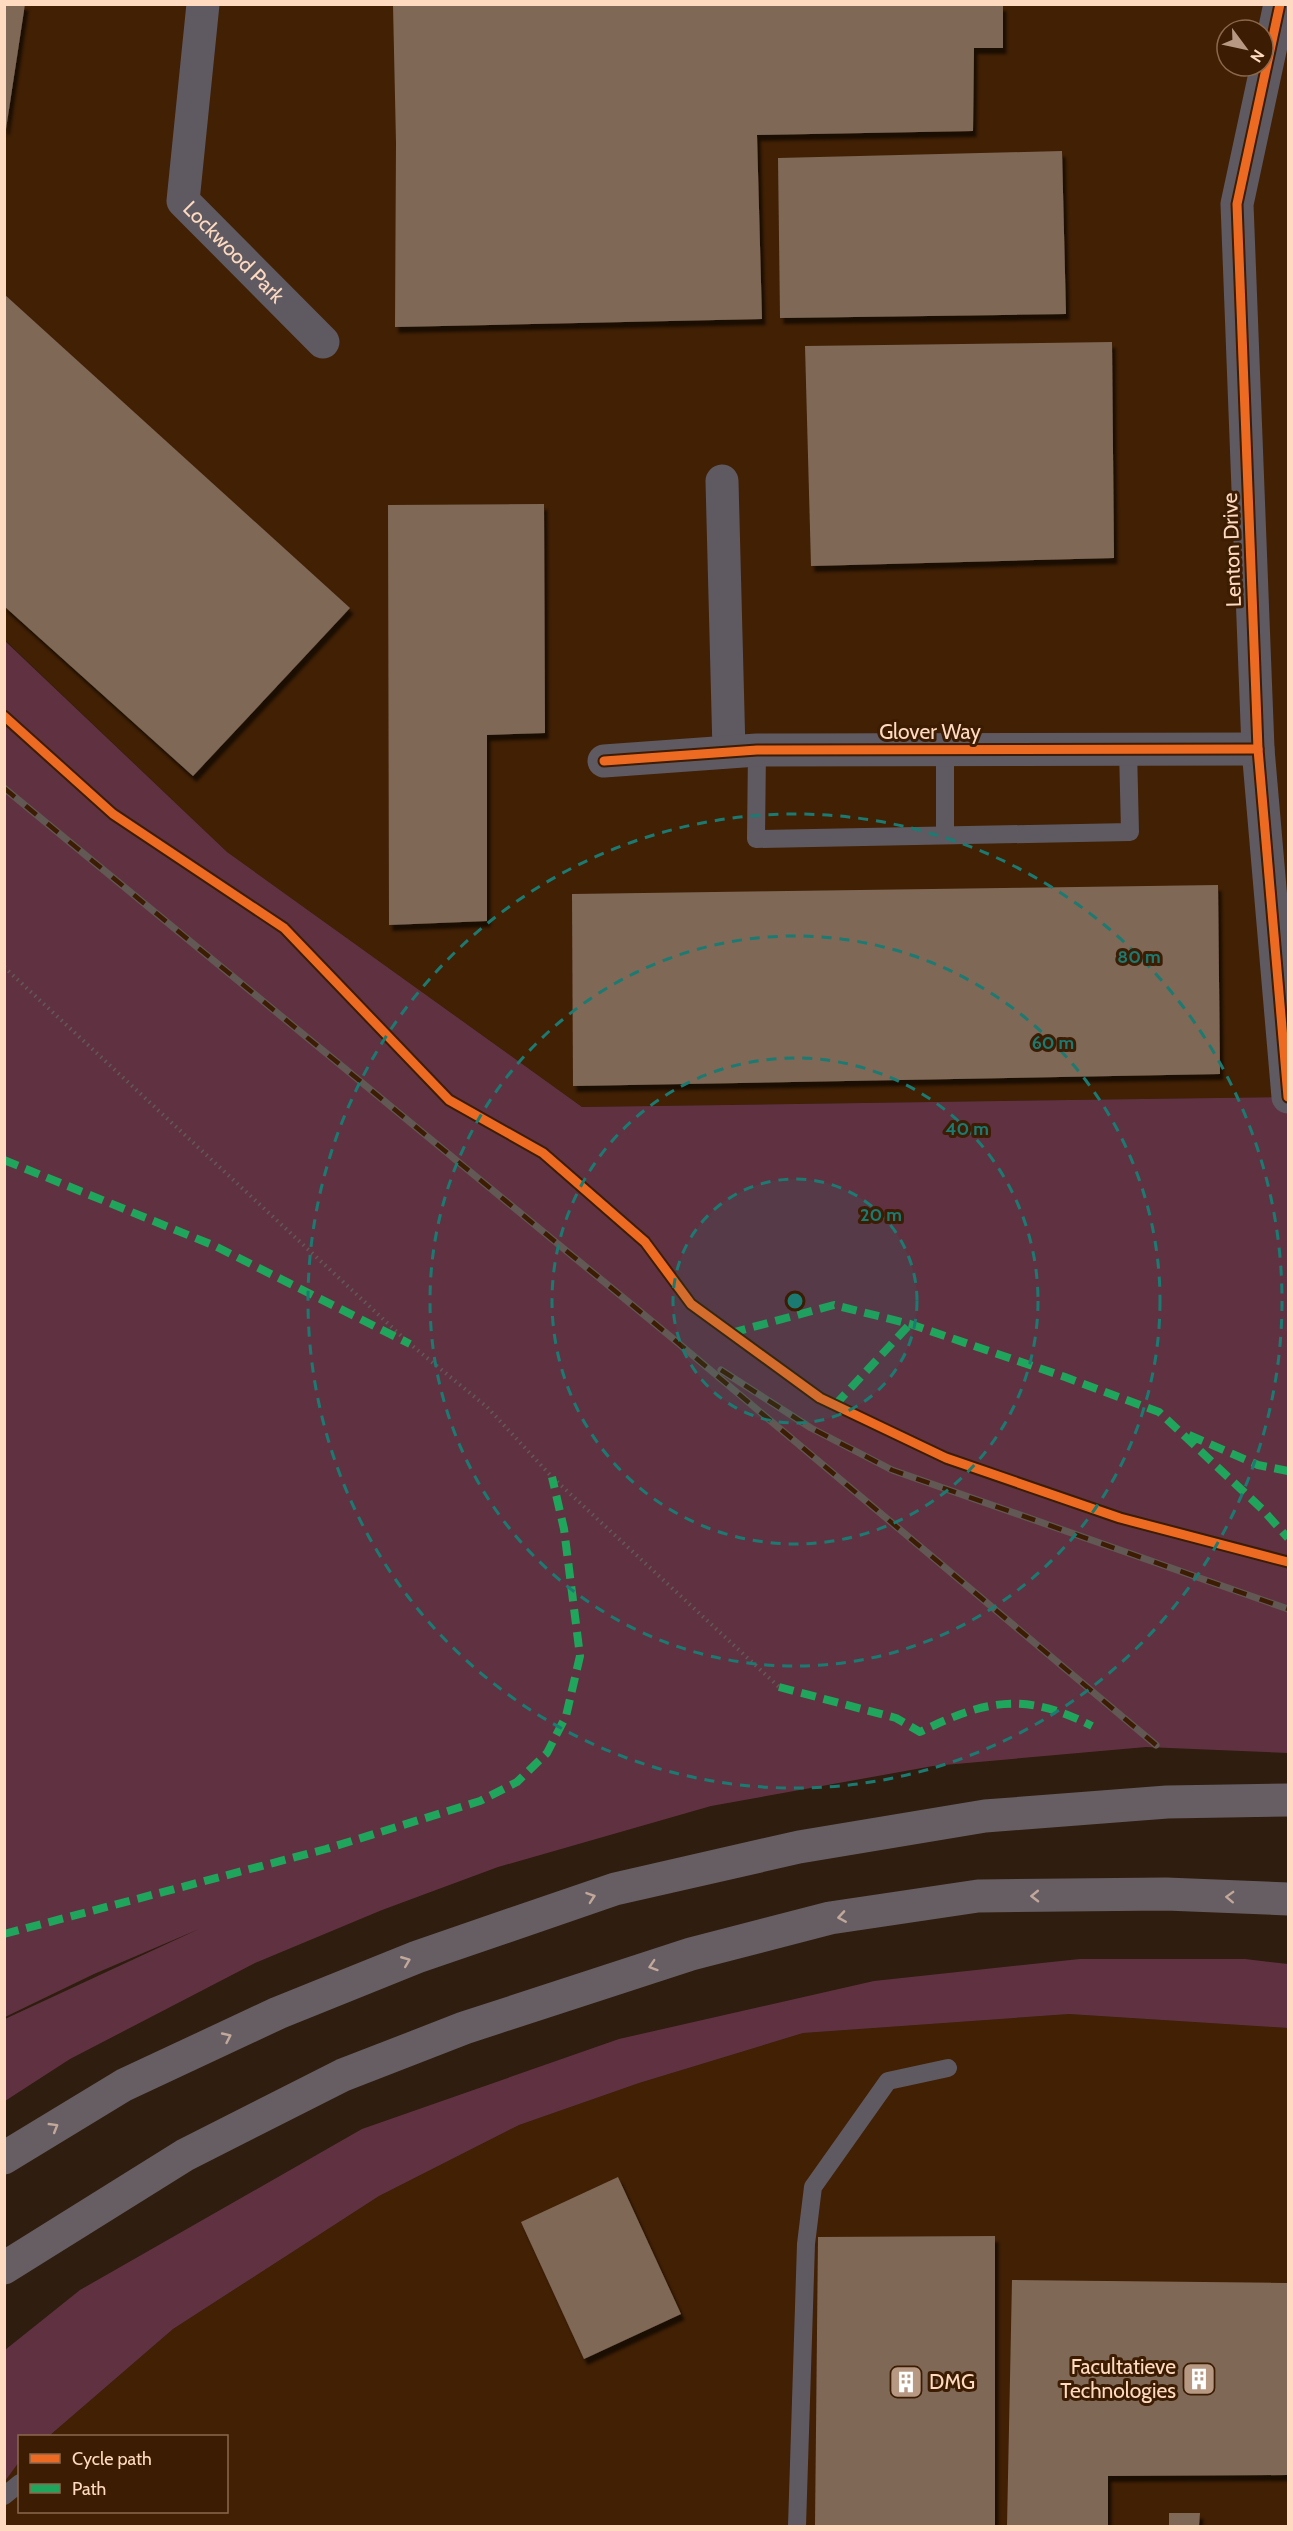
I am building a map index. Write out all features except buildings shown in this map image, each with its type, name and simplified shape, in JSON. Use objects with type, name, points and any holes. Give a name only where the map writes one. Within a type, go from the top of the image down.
[{"type":"highway","points":[[4,2158],[124,2085],[278,2013],[417,1957],[615,1889],[799,1847],[985,1816],[1167,1802],[1288,1800]]},
{"type":"highway","points":[[4,2268],[185,2155],[343,2074],[464,2028],[691,1954],[830,1918],[978,1896],[1166,1894],[1288,1899]]},
{"type":"street","name":"Lockwood Park","points":[[203,4],[183,201],[323,342]]},
{"type":"street","name":"Lenton Drive","points":[[1280,4],[1237,204],[1258,749],[1288,1097]]},
{"type":"street","points":[[723,481],[743,750]]},
{"type":"street","name":"Glover Way","points":[[604,761],[743,750],[1258,749]]},
{"type":"lane","points":[[743,750],[756,838],[1130,832],[1128,749]]},
{"type":"lane","points":[[945,750],[945,835]]},
{"type":"lane","points":[[797,2526],[806,2244],[813,2187],[888,2081],[948,2068]]},
{"type":"lane","points":[[4,2496],[18,2484]]},
{"type":"path","points":[[4,967],[410,1344],[487,1407],[552,1477],[779,1687]]},
{"type":"shaded area","points":[[4,5],[1288,5],[1288,1097],[582,1107],[227,852],[5,640]]},
{"type":"shaded area","points":[[4,640],[227,852],[582,1107],[1288,1097],[1288,1753],[1146,1747],[933,1766],[711,1806],[498,1867],[382,1910],[255,1963],[70,2059],[5,2101],[5,2019],[199,1929],[94,1974],[5,2017]]},
{"type":"shaded area","points":[[1080,1959],[1245,1959],[1288,1964],[1288,2028],[1069,2014],[803,2033],[639,2083],[519,2125],[379,2196],[173,2329],[50,2435],[18,2435],[18,2463],[5,2481],[5,2350],[80,2290],[362,2129],[619,2039],[874,1981]]},
{"type":"shaded area","points":[[1069,2014],[1288,2028],[1288,2526],[5,2526],[4,2481],[18,2463],[18,2513],[228,2513],[228,2435],[50,2435],[173,2329],[379,2196],[519,2125],[639,2083],[803,2033]]},
{"type":"railway","points":[[4,788],[671,1337],[1156,1745]]},
{"type":"railway","points":[[721,1370],[811,1428],[892,1470],[1288,1609]]},
{"type":"marked path","points":[[4,1160],[215,1246],[410,1344]]},
{"type":"marked path","points":[[731,1333],[834,1305],[910,1324],[1065,1377],[1159,1412],[1262,1509],[1288,1538]]},
{"type":"marked path","points":[[835,1405],[910,1324]]},
{"type":"marked path","points":[[1189,1435],[1258,1465],[1288,1471]]},
{"type":"marked path","points":[[4,1934],[326,1849],[480,1801],[517,1782],[547,1753],[566,1716],[580,1656],[564,1529],[552,1477]]},
{"type":"marked path","points":[[779,1687],[896,1718],[920,1732],[966,1712],[1006,1704],[1026,1704],[1046,1708],[1092,1726]]},
{"type":"cycle path","points":[[1280,4],[1237,204],[1258,749],[1288,1097]]},
{"type":"cycle path","points":[[4,716],[113,814],[284,928],[449,1100],[543,1153],[645,1242],[691,1304],[820,1398],[946,1458],[1120,1518],[1288,1562]]},
{"type":"cycle path","points":[[604,761],[757,750],[1258,749]]},
{"type":"place","name":"Facultatieve Technologies","points":[[1199,2379]]},
{"type":"place","name":"DMG","points":[[906,2382]]}]
